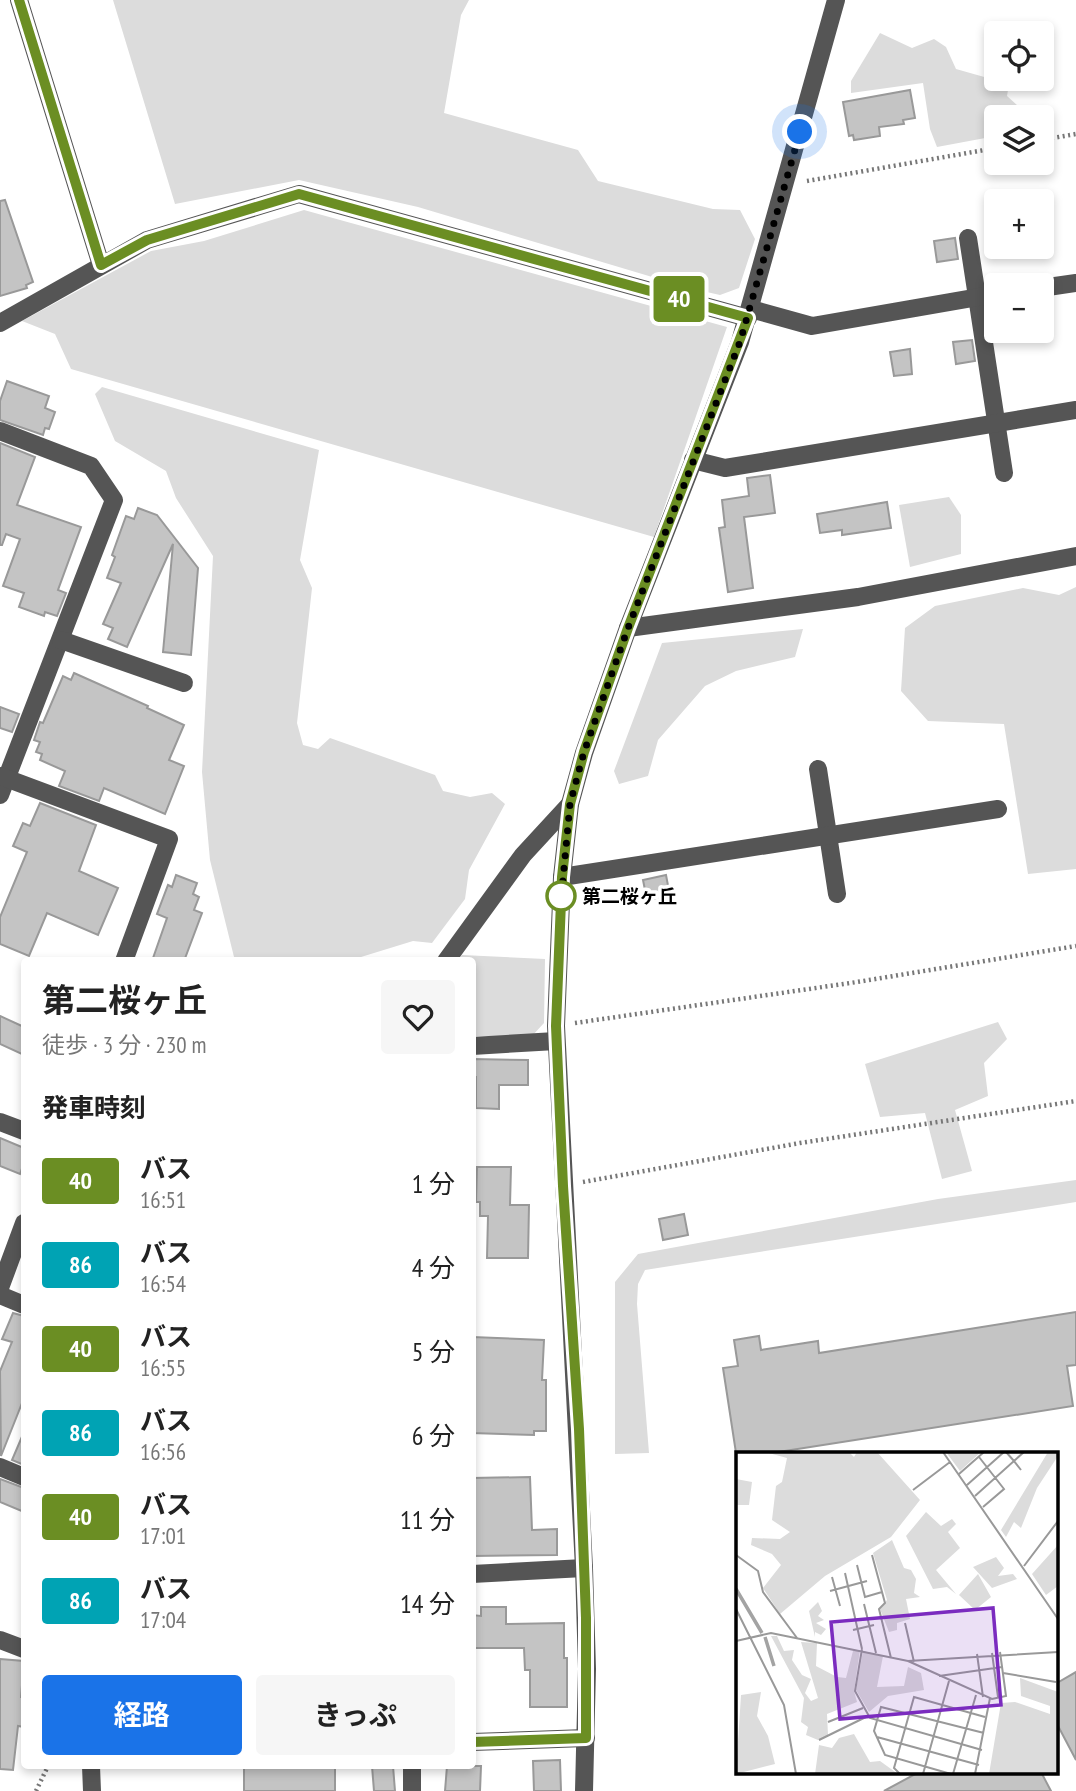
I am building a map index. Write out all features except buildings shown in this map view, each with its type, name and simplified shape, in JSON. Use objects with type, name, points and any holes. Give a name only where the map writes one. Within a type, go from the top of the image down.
[{"type":"street","points":[[19,0],[101,265]]},
{"type":"street","points":[[584,1791],[584,1568],[579,1429],[556,1033],[562,877],[570,804],[584,752],[628,628],[749,314],[836,0]]},
{"type":"street","points":[[3,317],[147,240],[299,194],[749,314],[812,326],[984,296]]},
{"type":"street","points":[[968,238],[1004,473]]},
{"type":"street","points":[[1054,286],[1076,283]]},
{"type":"street","points":[[693,460],[724,468],[1076,410]]},
{"type":"street","points":[[0,431],[91,466],[114,500],[61,640],[2,783],[169,839],[125,957]]},
{"type":"street","points":[[628,628],[858,597],[1076,556]]},
{"type":"street","points":[[61,640],[184,683]]},
{"type":"street","points":[[818,768],[837,894]]},
{"type":"street","points":[[449,957],[523,855],[570,804]]},
{"type":"street","points":[[562,877],[998,809]]},
{"type":"street","points":[[476,1045],[556,1033]]},
{"type":"street","points":[[0,1122],[21,1130]]},
{"type":"street","points":[[0,1288],[21,1231]]},
{"type":"street","points":[[0,1296],[21,1304]]},
{"type":"street","points":[[0,1467],[21,1476]]},
{"type":"street","points":[[476,1574],[584,1568]]},
{"type":"street","points":[[0,1640],[21,1648]]},
{"type":"street","points":[[476,1742],[586,1738]]},
{"type":"street","points":[[91,1769],[92,1791]]},
{"type":"street","points":[[412,1769],[412,1791]]},
{"type":"path","points":[[1054,138],[1076,134]]},
{"type":"path","points":[[785,184],[984,150]]},
{"type":"path","points":[[556,1033],[1076,946]]},
{"type":"path","points":[[563,1186],[800,1143],[1076,1101]]},
{"type":"path","points":[[36,1791],[47,1769]]},
{"type":"shaded area","points":[[113,0],[469,0],[461,15],[444,113],[578,150],[598,181],[713,209],[740,210],[755,239],[739,288],[720,295],[689,288],[418,207],[299,180],[175,204]]},
{"type":"shaded area","points":[[880,33],[912,48],[934,39],[946,47],[956,69],[984,77],[984,91],[1008,91],[1007,96],[1017,105],[984,105],[984,138],[937,147],[930,129],[923,83],[851,93],[851,81]]},
{"type":"shaded area","points":[[304,210],[727,327],[654,537],[71,369],[55,334],[22,321],[151,251],[204,241]]},
{"type":"shaded area","points":[[102,387],[319,450],[300,560],[312,588],[297,723],[303,745],[318,749],[330,738],[435,775],[443,791],[470,797],[492,793],[505,804],[469,870],[465,899],[432,943],[413,941],[361,957],[234,957],[210,860],[202,772],[213,556],[176,498],[166,471],[115,441],[95,394]]},
{"type":"shaded area","points":[[949,497],[961,515],[961,554],[910,567],[899,505]]},
{"type":"shaded area","points":[[1076,587],[1076,869],[1028,874],[1004,724],[928,721],[901,691],[905,628],[935,606],[1023,588],[1059,595]]},
{"type":"shaded area","points":[[803,629],[795,657],[736,671],[705,686],[658,740],[648,776],[619,784],[614,771],[662,643]]},
{"type":"shaded area","points":[[462,955],[545,959],[544,1023],[532,1036],[476,1036],[476,957],[461,957]]},
{"type":"shaded area","points":[[998,1022],[1007,1039],[984,1063],[988,1096],[955,1110],[972,1171],[942,1179],[925,1113],[880,1117],[865,1064]]},
{"type":"shaded area","points":[[1076,1180],[1076,1202],[645,1270],[638,1284],[637,1304],[649,1453],[615,1454],[615,1282],[638,1254],[938,1199]]},
{"type":"bus line","name":"40","points":[[19,0],[101,265],[147,240],[299,194],[748,318],[628,628],[584,752],[570,804],[562,877],[556,1026],[563,1186],[579,1429],[586,1618],[586,1738],[476,1742]]},
{"type":"place","name":"第二桜ヶ丘","points":[[561,896]]},
{"type":"route","points":[[561,896],[561,901],[570,804],[584,752],[628,628],[740,342],[800,132]]}]
